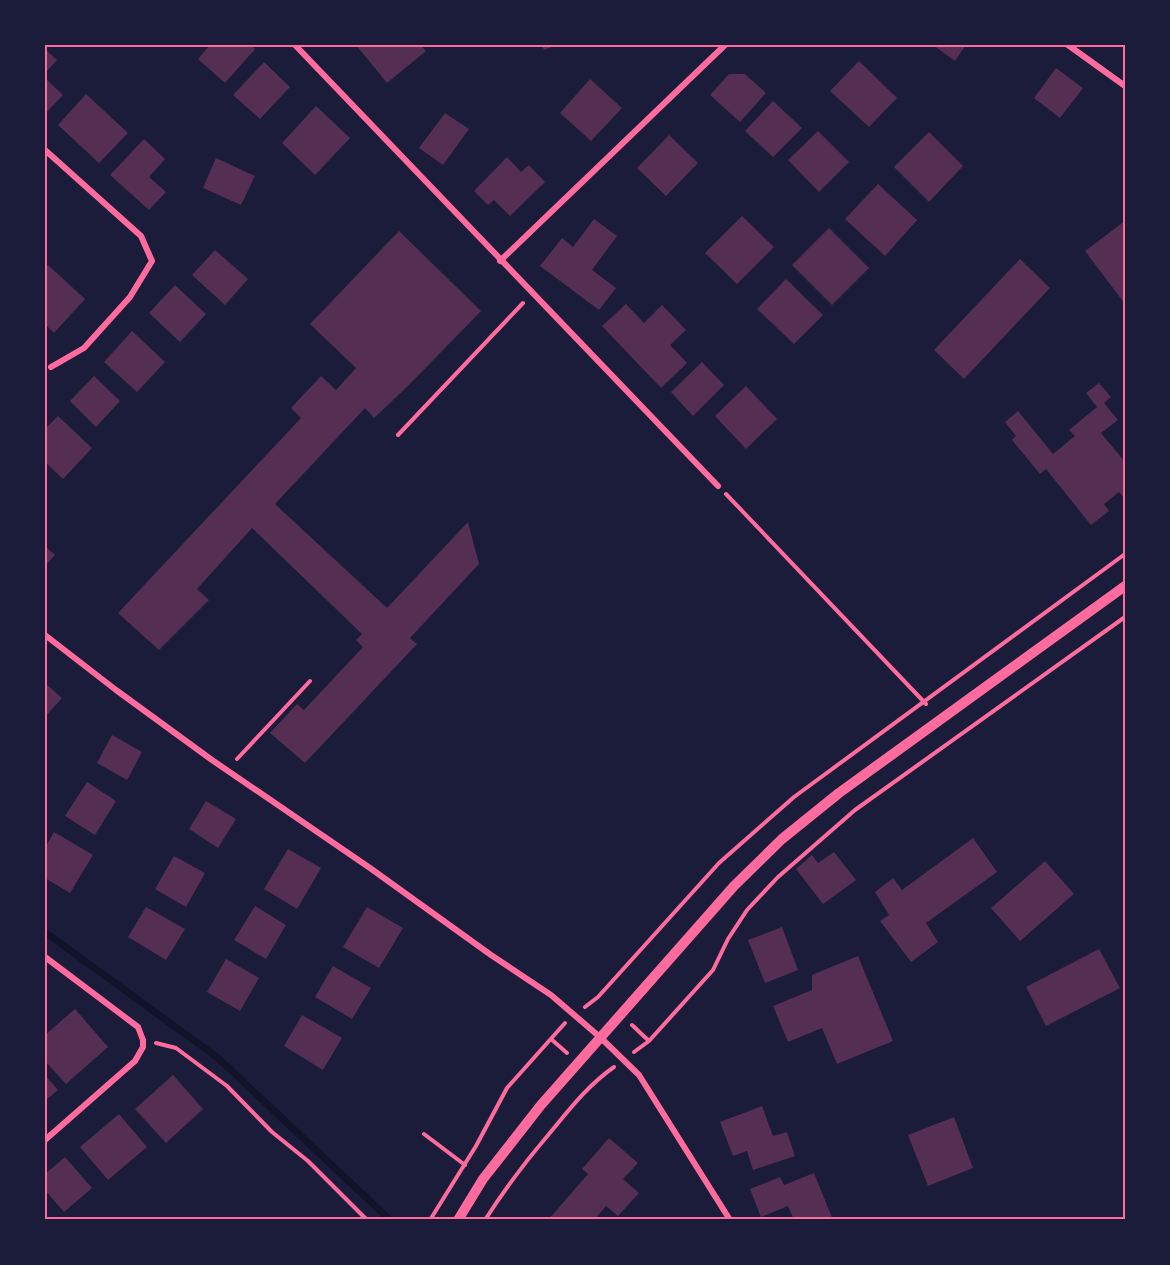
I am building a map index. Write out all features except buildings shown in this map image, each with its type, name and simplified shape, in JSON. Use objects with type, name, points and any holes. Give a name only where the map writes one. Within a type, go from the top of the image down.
[{"type":"street","points":[[295,45],[718,486]]},
{"type":"street","points":[[500,261],[725,45]]},
{"type":"street","points":[[1068,45],[1125,86]]},
{"type":"street","points":[[45,150],[141,236],[152,261],[130,297],[84,348],[51,367]]},
{"type":"street","points":[[458,1220],[483,1179],[509,1144],[734,886],[782,839],[839,793],[1125,586]]},
{"type":"street","points":[[45,635],[116,690],[227,770],[551,995],[601,1038],[639,1075],[730,1220]]},
{"type":"street","points":[[45,957],[126,1016],[138,1027],[143,1040],[135,1061],[45,1140]]},
{"type":"path","points":[[398,435],[532,293]]},
{"type":"path","points":[[718,486],[941,720]]},
{"type":"path","points":[[485,1220],[532,1154],[571,1107],[596,1081],[649,1041],[713,970],[728,939],[747,910],[778,877],[855,810],[1125,617]]},
{"type":"path","points":[[227,770],[310,681]]},
{"type":"path","points":[[143,1040],[176,1048],[227,1086],[272,1132],[308,1161],[367,1220]]},
{"type":"path","points":[[424,1134],[465,1165]]},
{"type":"waterway","points":[[45,932],[218,1058],[390,1220]]}]
